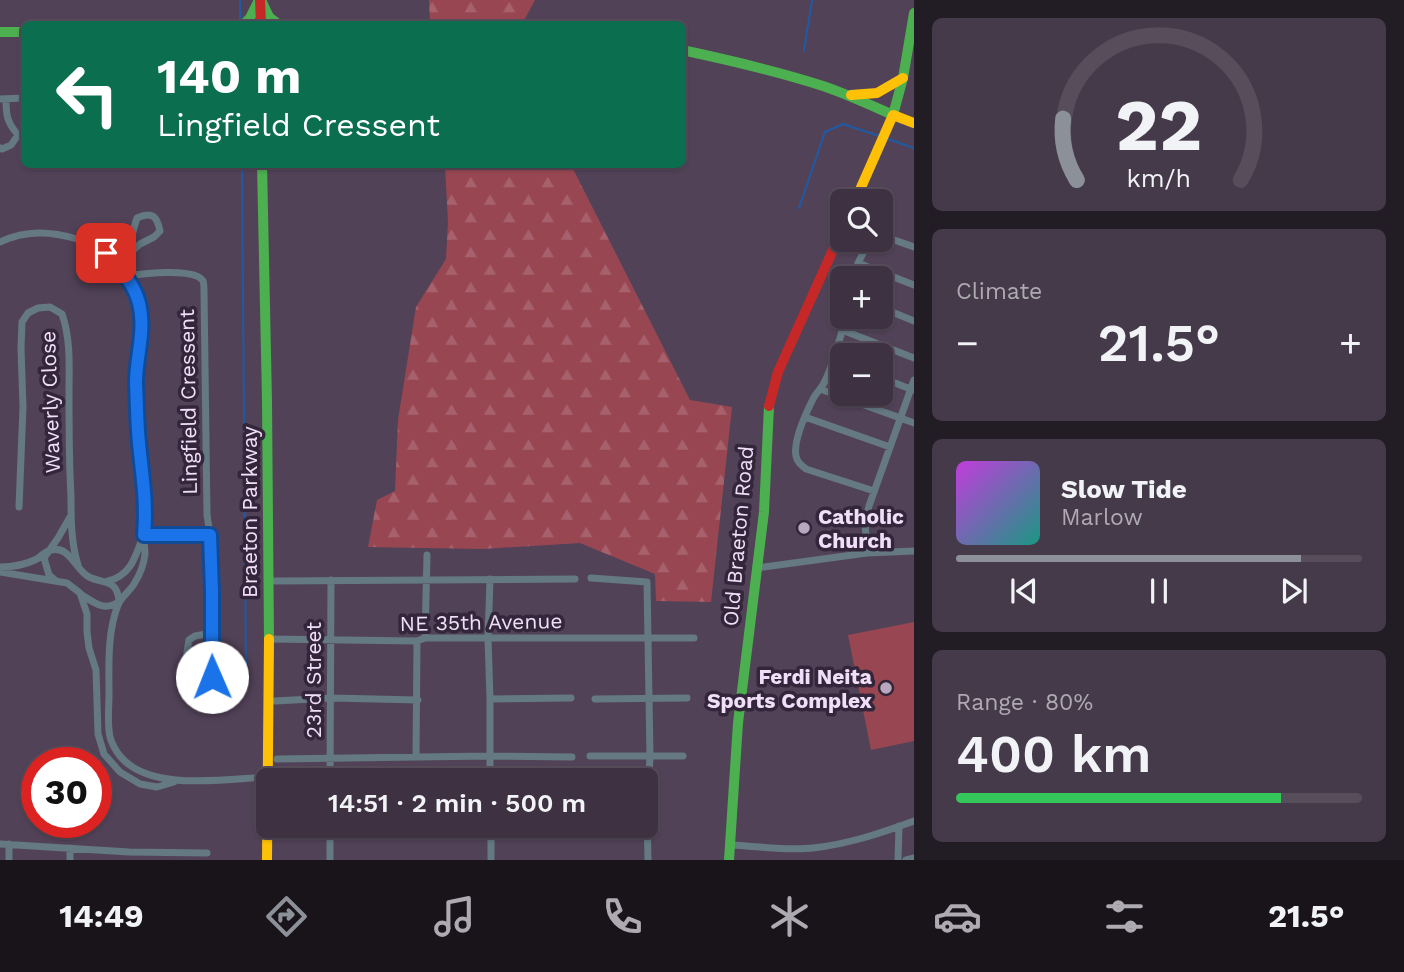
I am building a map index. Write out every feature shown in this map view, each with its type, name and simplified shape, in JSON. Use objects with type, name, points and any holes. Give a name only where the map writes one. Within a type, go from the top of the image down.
[{"type":"street","points":[[247,21],[260,0]]},
{"type":"street","points":[[260,0],[261,21]]},
{"type":"street","points":[[260,0],[272,21]]},
{"type":"street","points":[[862,189],[891,120],[903,78],[914,15]]},
{"type":"street","points":[[0,32],[21,32]]},
{"type":"street","points":[[686,51],[720,57],[814,83],[848,95],[891,120],[914,122]]},
{"type":"street","points":[[848,95],[877,93],[903,78]]},
{"type":"street","points":[[0,148],[11,145],[18,135],[10,126],[3,99],[21,98]]},
{"type":"street","name":"Braeton Parkway","points":[[262,168],[268,429],[267,768]]},
{"type":"street","points":[[109,257],[127,242],[137,218],[152,215],[158,220],[160,230],[154,237],[140,244],[117,265]]},
{"type":"street","points":[[0,242],[14,236],[40,233],[61,234],[86,241],[109,257],[127,276],[139,301],[142,326],[136,380],[146,517],[144,563],[135,583],[120,601],[110,635],[110,737],[118,753],[142,773],[174,781],[256,777]]},
{"type":"street","points":[[893,240],[914,247]]},
{"type":"street","name":"Old Braeton Road","points":[[729,860],[738,723],[764,512],[768,411],[778,372],[832,252]]},
{"type":"street","points":[[858,266],[864,252]]},
{"type":"street","points":[[858,263],[914,285]]},
{"type":"street","name":"Lingfield Cressent","points":[[127,276],[183,273],[197,275],[204,282],[207,515],[210,535]]},
{"type":"street","name":"Waverly Close","points":[[19,507],[23,407],[22,322],[28,313],[38,308],[50,307],[62,314],[68,332],[71,513],[78,565]]},
{"type":"street","points":[[893,312],[914,321]]},
{"type":"street","points":[[840,343],[842,330],[914,358]]},
{"type":"street","points":[[830,373],[805,417],[797,439],[796,457],[802,466],[813,472],[874,491]]},
{"type":"street","points":[[867,553],[865,523],[869,506],[914,380]]},
{"type":"street","points":[[893,382],[912,390]]},
{"type":"street","points":[[820,389],[914,423]]},
{"type":"street","points":[[805,417],[890,447]]},
{"type":"street","name":"Waverly Close","points":[[49,550],[64,529],[71,513]]},
{"type":"street","points":[[144,535],[210,535],[212,591],[212,633],[212,677],[210,685],[202,688],[191,685],[188,679],[189,640],[212,633]]},
{"type":"street","points":[[0,567],[25,564],[49,550],[56,550],[68,555],[87,577],[115,580],[125,574],[144,535]]},
{"type":"street","points":[[49,550],[44,558],[49,575],[57,582]]},
{"type":"street","points":[[756,568],[867,553],[914,551]]},
{"type":"street","points":[[416,757],[427,555]]},
{"type":"street","points":[[0,572],[67,583],[96,604],[108,607],[120,601]]},
{"type":"street","points":[[591,578],[647,582],[649,768]]},
{"type":"street","points":[[490,579],[490,768]]},
{"type":"street","points":[[275,581],[575,579]]},
{"type":"street","name":"23rd Street","points":[[331,580],[331,768]]},
{"type":"street","points":[[108,581],[118,593],[120,601]]},
{"type":"street","points":[[80,593],[88,614],[89,648],[96,670],[98,734],[104,754],[120,772],[140,783],[157,787],[174,781]]},
{"type":"street","name":"NE 35th Avenue","points":[[268,639],[694,638]]},
{"type":"street","points":[[275,701],[331,698],[418,700]]},
{"type":"street","points":[[491,699],[570,698]]},
{"type":"street","points":[[595,699],[687,698]]},
{"type":"street","points":[[590,756],[683,756]]},
{"type":"street","points":[[276,760],[572,757]]},
{"type":"street","points":[[730,845],[810,848],[867,838],[914,821]]},
{"type":"street","points":[[898,860],[899,826]]},
{"type":"street","name":"Braeton Parkway","points":[[267,838],[267,860]]},
{"type":"street","points":[[330,838],[330,860]]},
{"type":"street","points":[[491,838],[491,860]]},
{"type":"street","points":[[648,838],[648,860]]},
{"type":"street","points":[[0,844],[70,848],[129,856],[207,853]]},
{"type":"street","points":[[9,844],[9,860]]},
{"type":"street","points":[[70,848],[70,860]]},
{"type":"street","points":[[906,860],[914,858]]},
{"type":"green space","points":[[429,0],[535,0],[524,21],[430,21]]},
{"type":"green space","points":[[445,168],[573,168],[690,400],[732,407],[711,602],[656,601],[655,574],[580,543],[482,549],[368,547],[377,500],[395,491],[398,420],[416,307],[446,259],[448,222]]},
{"type":"green space","name":"Ferdi Neita Sports Complex","points":[[914,622],[914,741],[871,750],[848,635]]},
{"type":"waterway","points":[[240,0],[240,20]]},
{"type":"waterway","points":[[804,51],[812,0]]},
{"type":"waterway","points":[[799,208],[825,132],[843,124],[879,136]]},
{"type":"waterway","points":[[888,139],[914,148]]},
{"type":"waterway","points":[[240,663],[246,675],[242,168]]},
{"type":"traffic: fast","points":[[247,21],[259,0]]},
{"type":"traffic: fast","points":[[261,0],[269,17],[274,21]]},
{"type":"traffic: fast","points":[[686,51],[806,81],[841,92],[893,115],[903,78],[914,13]]},
{"type":"traffic: fast","points":[[0,32],[21,32]]},
{"type":"traffic: fast","points":[[262,168],[269,639]]},
{"type":"traffic: fast","points":[[729,860],[738,723],[764,512],[769,406]]},
{"type":"traffic: slow","points":[[851,95],[877,93],[903,78]]},
{"type":"traffic: slow","points":[[860,189],[893,115],[914,123]]},
{"type":"traffic: slow","points":[[267,860],[269,639]]},
{"type":"traffic: jam","points":[[260,0],[261,21]]},
{"type":"traffic: jam","points":[[769,406],[778,372],[832,252]]},
{"type":"place","name":"Catholic Church","points":[[804,528]]},
{"type":"place","name":"Ferdi Neita Sports Complex","points":[[886,688]]},
{"type":"route","points":[[106,253],[127,276],[139,301],[142,326],[136,380],[146,517],[144,535],[210,535],[212,677]]}]
